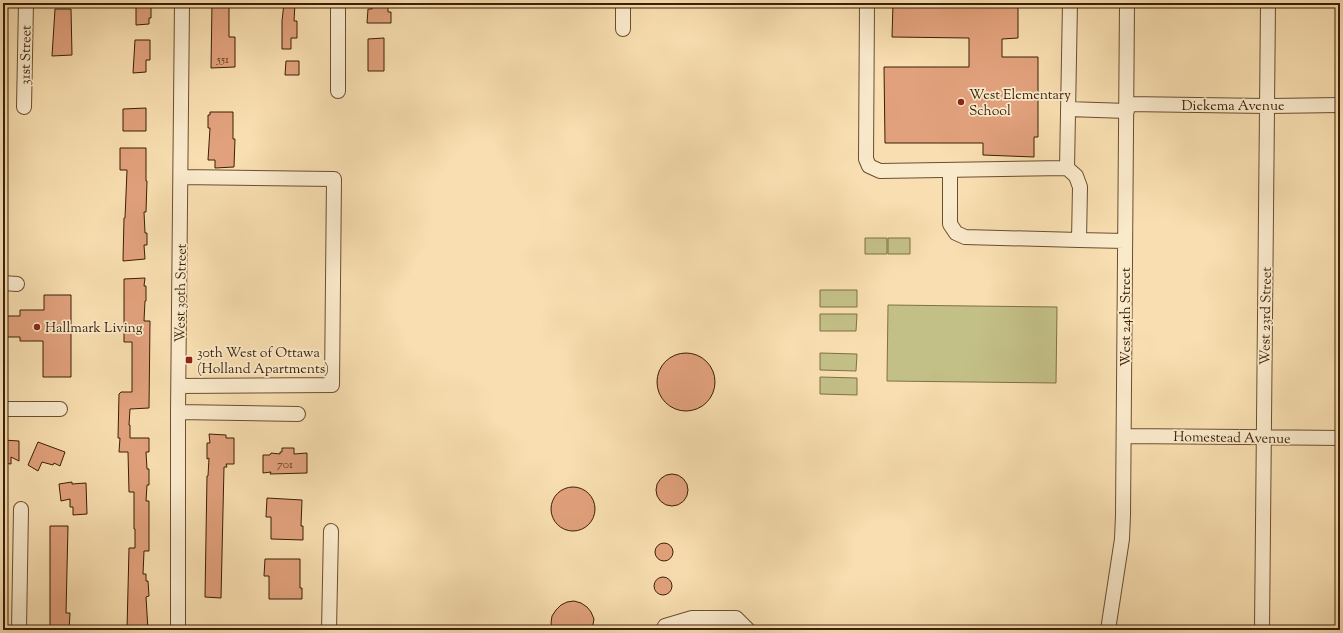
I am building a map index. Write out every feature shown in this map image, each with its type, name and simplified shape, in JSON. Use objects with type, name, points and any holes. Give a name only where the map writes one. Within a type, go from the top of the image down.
[{"type":"street","name":"31st Street","points":[[24,107],[26,3]]},
{"type":"street","name":"West 30th Street","points":[[178,630],[178,412],[182,3]]},
{"type":"street","points":[[338,3],[338,91]]},
{"type":"street","points":[[623,29],[624,3]]},
{"type":"street","points":[[867,3],[866,159],[870,166],[880,170],[1067,168],[1076,176],[1080,186],[1079,240]]},
{"type":"street","points":[[1067,168],[1070,3]]},
{"type":"street","name":"West 24th Street","points":[[1108,630],[1122,539],[1123,515],[1127,3]]},
{"type":"street","name":"West 23rd Street","points":[[1262,630],[1268,3]]},
{"type":"street","name":"Diekema Avenue","points":[[1068,109],[1340,105]]},
{"type":"street","points":[[950,170],[950,224],[956,233],[965,237],[1125,241]]},
{"type":"street","points":[[179,386],[332,385],[334,179],[181,177]]},
{"type":"street","points":[[3,283],[17,284]]},
{"type":"street","points":[[3,409],[60,409]]},
{"type":"street","points":[[178,412],[298,414]]},
{"type":"street","name":"Homestead Avenue","points":[[1124,436],[1340,438]]},
{"type":"street","points":[[19,630],[21,509]]},
{"type":"street","points":[[329,630],[330,531]]},
{"type":"street","points":[[663,630],[665,626],[692,618],[736,618],[748,630]]},
{"type":"shaded area","points":[[865,238],[887,238],[887,254],[865,254]]},
{"type":"shaded area","points":[[888,238],[910,238],[910,254],[888,254]]},
{"type":"shaded area","points":[[820,290],[857,290],[857,307],[820,307]]},
{"type":"shaded area","points":[[888,305],[1057,307],[1056,383],[887,381]]},
{"type":"shaded area","points":[[820,314],[857,314],[856,331],[820,331]]},
{"type":"shaded area","points":[[820,353],[857,354],[856,371],[820,370]]},
{"type":"shaded area","points":[[820,377],[857,378],[857,395],[820,394]]},
{"type":"building","points":[[136,3],[151,3],[151,18],[149,18],[149,24],[136,25]]},
{"type":"building","points":[[212,3],[229,3],[229,37],[235,37],[235,67],[211,68]]},
{"type":"building","points":[[284,3],[295,3],[294,21],[297,21],[297,38],[291,38],[291,49],[282,49],[282,21]]},
{"type":"building","points":[[372,3],[388,3],[388,12],[391,12],[391,23],[367,23],[368,9],[372,9]]},
{"type":"building","name":"West Elementary School","points":[[893,3],[1018,3],[1018,38],[1002,39],[1002,57],[1038,57],[1038,137],[1034,137],[1034,157],[983,155],[983,143],[885,143],[884,67],[969,67],[969,38],[892,37]]},
{"type":"building","points":[[55,9],[71,9],[72,55],[52,56]]},
{"type":"building","points":[[384,38],[384,71],[368,71],[368,39]]},
{"type":"building","points":[[135,40],[150,40],[150,60],[146,60],[146,72],[133,73]]},
{"type":"building","points":[[286,61],[299,61],[299,75],[285,75]]},
{"type":"building","points":[[146,108],[146,131],[123,131],[123,109]]},
{"type":"building","points":[[210,112],[233,112],[233,139],[235,139],[234,167],[215,168],[215,160],[208,160],[210,128],[208,128],[208,115],[210,115]]},
{"type":"building","points":[[120,148],[146,148],[147,181],[146,212],[144,212],[147,245],[144,245],[145,259],[123,261],[127,170],[120,170]]},
{"type":"building","points":[[145,278],[144,286],[146,286],[146,301],[144,321],[150,321],[149,408],[130,409],[129,425],[130,438],[149,438],[149,452],[146,452],[147,469],[149,469],[149,485],[147,485],[146,501],[149,501],[149,551],[144,551],[143,574],[146,574],[146,581],[148,581],[149,596],[146,597],[148,630],[127,630],[129,548],[135,548],[135,529],[134,492],[129,492],[128,452],[119,452],[120,438],[118,438],[119,394],[121,392],[132,392],[132,342],[124,342],[124,279]]},
{"type":"building","name":"Hallmark Living","points":[[44,295],[71,295],[71,377],[43,377],[43,341],[20,341],[20,337],[3,337],[3,316],[20,316],[20,310],[44,310]]},
{"type":"building","points":[[686,353],[697,355],[710,366],[713,371],[715,382],[713,393],[702,406],[697,409],[686,411],[675,409],[662,398],[659,393],[657,382],[659,371],[670,358],[675,355]]},
{"type":"building","points":[[209,434],[226,435],[226,438],[234,438],[234,464],[226,464],[227,467],[224,467],[221,598],[205,597],[207,476],[209,458],[207,459],[207,443],[210,443]]},
{"type":"building","points":[[3,440],[19,441],[19,461],[11,457],[11,464],[3,463]]},
{"type":"building","points":[[38,442],[65,452],[60,466],[54,463],[53,465],[42,462],[38,471],[28,465]]},
{"type":"building","points":[[282,448],[294,448],[294,454],[307,453],[307,473],[263,473],[263,455],[270,455],[271,453],[280,454],[280,452],[282,452]]},
{"type":"building","points":[[669,474],[675,474],[685,481],[688,490],[687,496],[681,503],[675,506],[669,506],[659,499],[656,493],[656,487],[663,477]]},
{"type":"building","points":[[72,482],[72,484],[86,483],[87,514],[73,515],[73,507],[70,507],[70,499],[61,501],[59,484]]},
{"type":"building","points":[[569,487],[577,487],[582,488],[589,493],[594,500],[594,518],[589,525],[582,530],[569,531],[561,528],[554,521],[551,513],[551,505],[554,497],[561,490]]},
{"type":"building","points":[[267,498],[302,500],[301,526],[303,526],[303,540],[271,539],[271,517],[266,517]]},
{"type":"building","points":[[50,526],[68,526],[66,613],[70,613],[69,630],[50,630]]},
{"type":"building","points":[[664,543],[670,546],[673,552],[670,558],[664,561],[658,558],[655,552],[658,546]]},
{"type":"building","points":[[265,559],[300,559],[300,588],[302,588],[302,599],[269,599],[269,576],[264,576]]},
{"type":"building","points":[[659,577],[667,577],[672,582],[670,593],[667,595],[659,595],[654,590],[654,582]]},
{"type":"building","points":[[574,601],[581,603],[591,612],[594,619],[592,630],[553,630],[551,623],[552,616],[556,610],[567,602]]},
{"type":"place","name":"West Elementary School","points":[[961,102]]},
{"type":"place","name":"Hallmark Living","points":[[37,327]]},
{"type":"place","name":"30th West of Ottawa (Holland Apartments)","points":[[189,360]]}]
